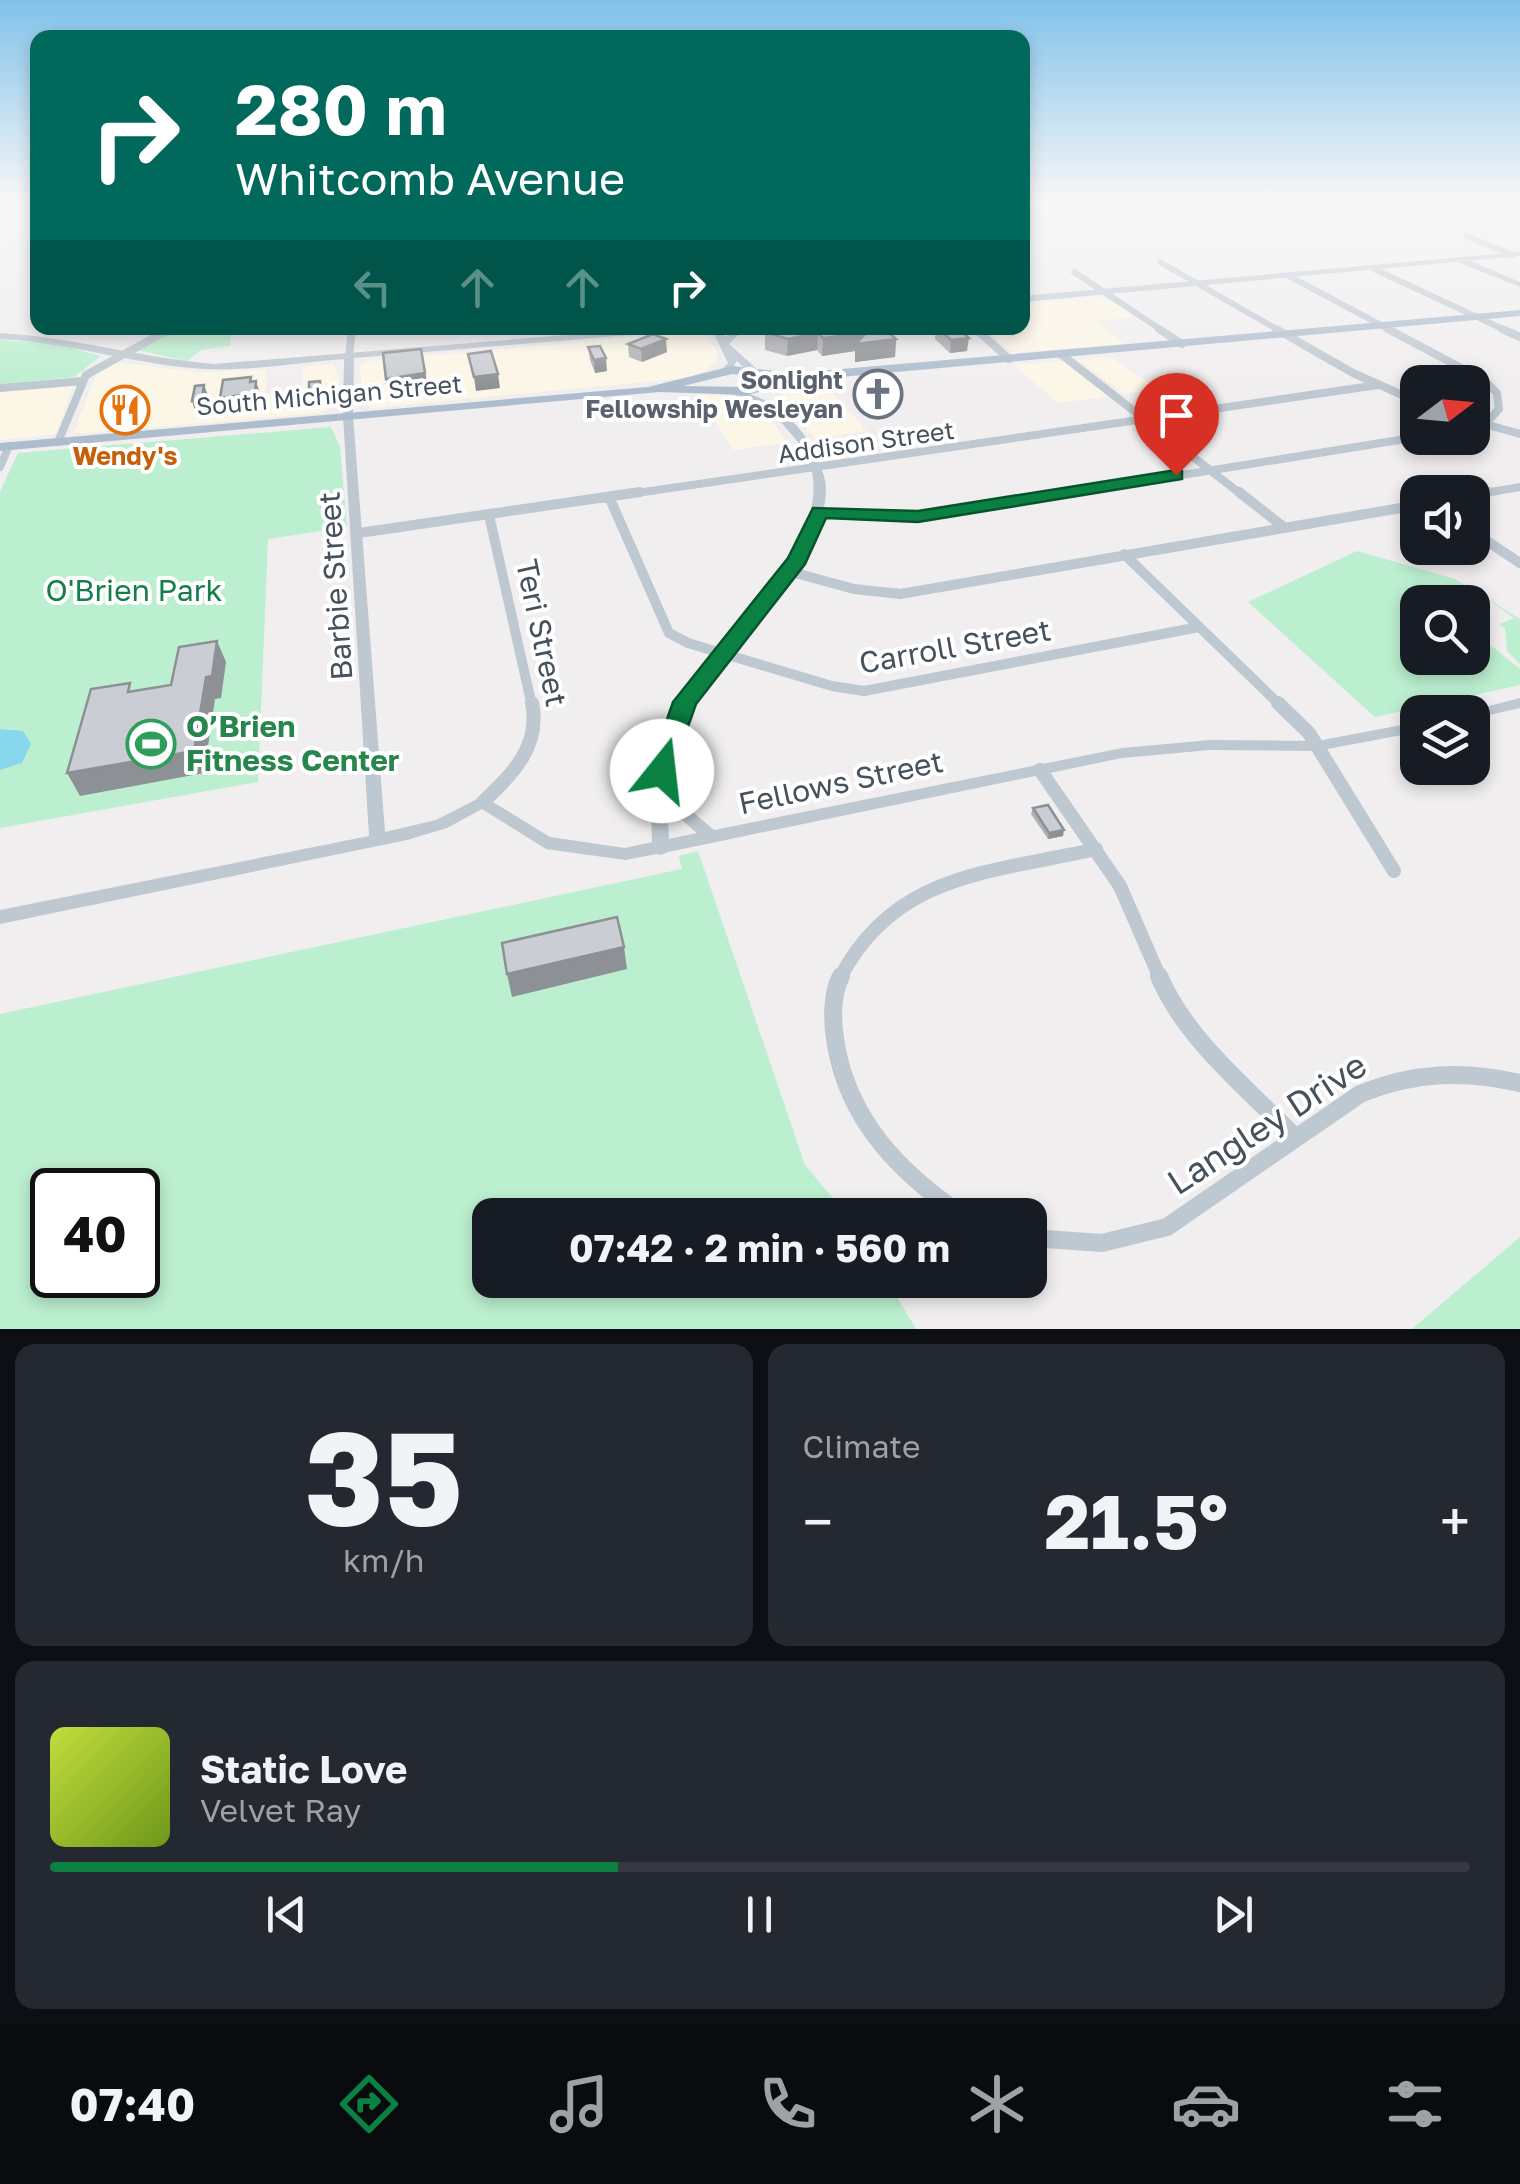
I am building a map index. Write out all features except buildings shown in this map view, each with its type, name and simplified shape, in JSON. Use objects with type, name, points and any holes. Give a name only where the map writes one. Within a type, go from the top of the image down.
[{"type":"main road","points":[[1030,298],[1419,265]]},
{"type":"main road","points":[[726,345],[736,350],[759,380],[1520,312]]},
{"type":"main road","points":[[720,335],[733,363],[715,380],[728,390]]},
{"type":"main road","points":[[726,345],[735,335]]},
{"type":"main road","name":"South Michigan Street","points":[[663,389],[723,372],[759,380]]},
{"type":"main road","name":"South Michigan Street","points":[[4,446],[663,389],[728,390],[759,380]]},
{"type":"street","points":[[1165,265],[1400,395]]},
{"type":"street","points":[[1473,265],[1520,286]]},
{"type":"street","points":[[1374,269],[1520,337]]},
{"type":"street","points":[[1074,272],[1182,344]]},
{"type":"street","points":[[1289,276],[1455,365]]},
{"type":"street","points":[[58,442],[83,380],[92,370],[157,335]]},
{"type":"street","name":"Barbie Street","points":[[351,335],[348,416],[377,840]]},
{"type":"street","points":[[0,336],[60,340],[118,354],[214,368],[600,335]]},
{"type":"street","points":[[983,335],[1009,359]]},
{"type":"street","points":[[1062,354],[1285,528]]},
{"type":"street","points":[[0,388],[83,380]]},
{"type":"street","points":[[759,380],[762,402]]},
{"type":"street","points":[[1490,384],[1500,406],[1490,414]]},
{"type":"street","name":"Addison Street","points":[[359,533],[1378,386]]},
{"type":"street","points":[[661,849],[662,771],[679,712],[807,545],[819,512],[816,470],[793,430],[762,402],[728,390]]},
{"type":"street","points":[[1490,427],[1520,434]]},
{"type":"street","points":[[819,512],[918,517],[1400,440]]},
{"type":"street","points":[[0,467],[4,446]]},
{"type":"street","points":[[1490,492],[1520,487]]},
{"type":"street","name":"Carroll Street","points":[[610,499],[662,625],[677,638],[832,686],[879,690],[1199,626]]},
{"type":"street","points":[[788,571],[887,594],[1400,508]]},
{"type":"street","name":"Teri Street","points":[[483,802],[520,767],[536,723],[489,516]]},
{"type":"street","points":[[1490,543],[1520,563]]},
{"type":"street","points":[[1124,554],[1294,718],[1318,746],[1394,872]]},
{"type":"street","points":[[1490,710],[1520,703]]},
{"type":"street","name":"Fellows Street","points":[[483,802],[535,838],[604,854],[661,849],[1156,748],[1318,746],[1400,730]]},
{"type":"street","points":[[1040,770],[1130,904],[1168,997],[1212,1053],[1296,1138]]},
{"type":"street","points":[[662,771],[676,805],[712,837]]},
{"type":"street","points":[[0,917],[377,840],[441,824],[483,802]]},
{"type":"street","points":[[938,1198],[901,1172],[860,1119],[836,1056],[834,1008],[838,984],[861,940],[911,898],[947,884],[1096,850]]},
{"type":"street","name":"Langley Drive","points":[[1047,1241],[1102,1243],[1166,1227],[1360,1094],[1392,1081],[1440,1074],[1520,1083]]},
{"type":"shaded area","points":[[1094,297],[1111,301],[1136,317],[1097,321],[1124,344],[1014,353],[992,335],[1030,335],[1030,302]]},
{"type":"shaded area","points":[[658,335],[706,335],[716,349],[717,360],[704,372],[687,378],[372,408],[362,401],[360,365],[369,361]]},
{"type":"shaded area","points":[[1111,357],[1157,389],[1125,394],[1078,360]]},
{"type":"shaded area","points":[[1063,361],[1111,396],[1059,403],[1013,365]]},
{"type":"shaded area","points":[[111,364],[196,372],[267,370],[265,393],[302,391],[303,367],[332,364],[338,374],[340,405],[319,413],[73,434],[96,375]]},
{"type":"shaded area","points":[[822,382],[867,431],[815,439],[776,387]]},
{"type":"shaded area","points":[[73,386],[56,434],[0,440],[0,391]]},
{"type":"shaded area","points":[[699,394],[728,396],[765,411],[787,443],[733,450]]},
{"type":"green space","points":[[167,335],[231,335],[230,346],[201,350],[187,361],[137,350]]},
{"type":"green space","points":[[0,340],[53,343],[101,356],[74,377],[0,384]]},
{"type":"green space","name":"O'Brien Park","points":[[331,427],[340,447],[347,527],[268,539],[258,782],[0,828],[0,492],[18,453]]},
{"type":"green space","points":[[1357,551],[1455,579],[1465,585],[1400,585],[1400,675],[1490,675],[1490,645],[1520,669],[1520,685],[1475,695],[1400,695],[1400,711],[1375,717],[1248,602]]},
{"type":"green space","points":[[1490,601],[1520,619],[1520,664],[1507,651],[1505,629],[1499,624],[1514,618]]},
{"type":"green space","points":[[698,851],[805,1165],[833,1198],[472,1198],[472,1298],[898,1298],[916,1329],[0,1329],[0,1014],[682,869],[679,856]]},
{"type":"green space","points":[[1520,1237],[1520,1329],[1412,1329]]},
{"type":"water","points":[[0,729],[23,731],[31,744],[22,763],[0,770]]},
{"type":"place","name":"Sonlight Fellowship Wesleyan","points":[[878,394]]},
{"type":"place","name":"Wendy's","points":[[125,410]]},
{"type":"place","name":"O’Brien Fitness Center","points":[[151,744]]},
{"type":"route","points":[[662,771],[684,702],[798,559],[814,532],[819,512],[918,517],[1176,475]]}]
